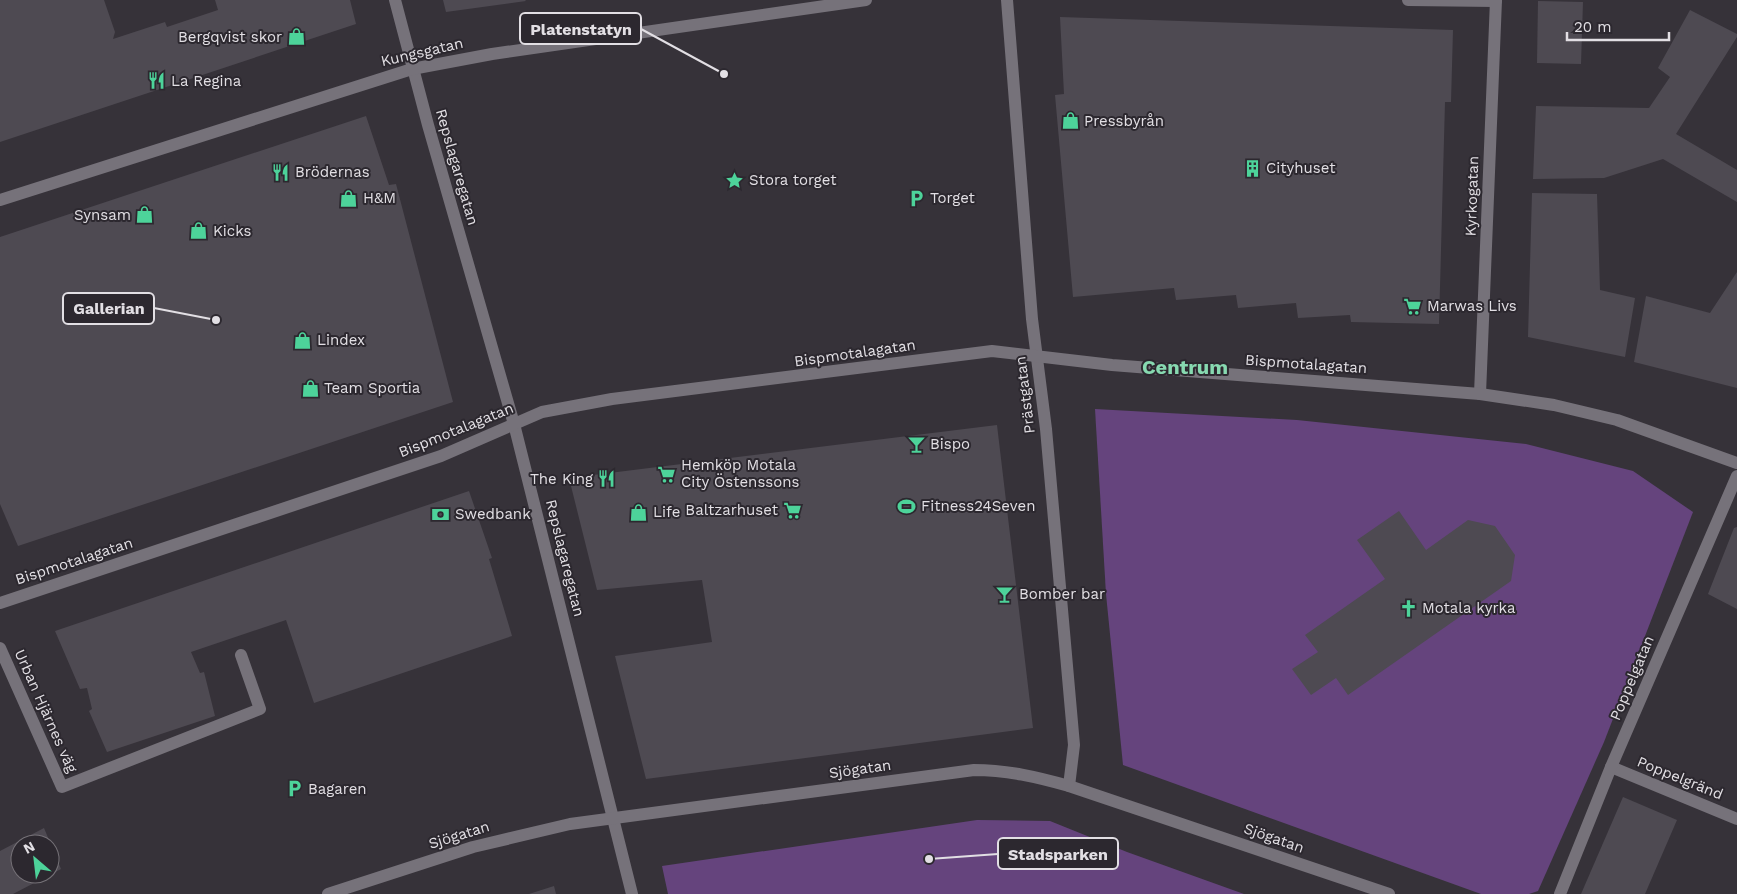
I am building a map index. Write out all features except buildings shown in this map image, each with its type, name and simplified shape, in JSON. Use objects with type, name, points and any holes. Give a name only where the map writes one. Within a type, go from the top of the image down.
[{"type":"street","name":"Repslagaregatan","points":[[395,0],[412,68],[514,424],[632,894]]},
{"type":"street","name":"Kungsgatan","points":[[0,200],[412,68],[502,52],[866,0]]},
{"type":"street","name":"Prästgatan","points":[[1007,0],[1027,263],[1046,430],[1074,745],[1069,786]]},
{"type":"street","points":[[1408,0],[1496,0]]},
{"type":"street","name":"Kyrkogatan","points":[[1480,394],[1496,0]]},
{"type":"street","name":"Bispmotalagatan","points":[[0,603],[440,456],[542,412],[612,399],[992,351],[1037,358],[1480,394],[1554,405],[1617,420],[1737,463]]},
{"type":"street","name":"Poppelgatan","points":[[1560,894],[1611,767],[1737,476]]},
{"type":"street","name":"Urban Hjärnes väg","points":[[0,648],[62,787],[260,709],[241,655]]},
{"type":"street","name":"Poppelgränd","points":[[1611,767],[1737,818]]},
{"type":"street","name":"Sjögatan","points":[[328,894],[473,847],[531,832],[613,818],[974,770],[1000,770],[1032,775],[1069,786],[1389,894]]},
{"type":"shaded area","points":[[1095,409],[1297,420],[1526,444],[1633,471],[1693,512],[1604,742],[1538,891],[1529,894],[1481,894],[1123,765],[1106,594]]},
{"type":"shaded area","points":[[977,820],[1050,821],[1127,852],[1244,894],[668,894],[662,866]]},
{"type":"place","name":"Bergqvist skor","points":[[296,37]]},
{"type":"place","name":"Platenstatyn","points":[[724,74]]},
{"type":"place","name":"La Regina","points":[[157,81]]},
{"type":"place","name":"Pressbyrån","points":[[1070,121]]},
{"type":"place","name":"Cityhuset","points":[[1252,168]]},
{"type":"place","name":"Brödernas","points":[[281,172]]},
{"type":"place","name":"Stora torget","points":[[735,180]]},
{"type":"place","name":"H&M","points":[[349,198]]},
{"type":"place","name":"Torget","points":[[916,198]]},
{"type":"place","name":"Synsam","points":[[145,215]]},
{"type":"place","name":"Kicks","points":[[199,231]]},
{"type":"place","name":"Marwas Livs","points":[[1413,306]]},
{"type":"place","name":"Gallerian","points":[[216,320]]},
{"type":"place","name":"Lindex","points":[[303,340]]},
{"type":"place","name":"Team Sportia","points":[[310,388]]},
{"type":"place","name":"Bispo","points":[[916,444]]},
{"type":"place","name":"Hemköp Motala City Östenssons","points":[[667,474]]},
{"type":"place","name":"The King","points":[[607,479]]},
{"type":"place","name":"Fitness24Seven","points":[[907,506]]},
{"type":"place","name":"Baltzarhuset","points":[[792,510]]},
{"type":"place","name":"Life","points":[[639,512]]},
{"type":"place","name":"Swedbank","points":[[441,514]]},
{"type":"place","name":"Bomber bar","points":[[1005,594]]},
{"type":"place","name":"Motala kyrka","points":[[1408,608]]},
{"type":"place","name":"Bagaren","points":[[294,789]]},
{"type":"place","name":"Stadsparken","points":[[929,859]]},
{"type":"district","name":"Centrum","points":[[1185,367]]}]
